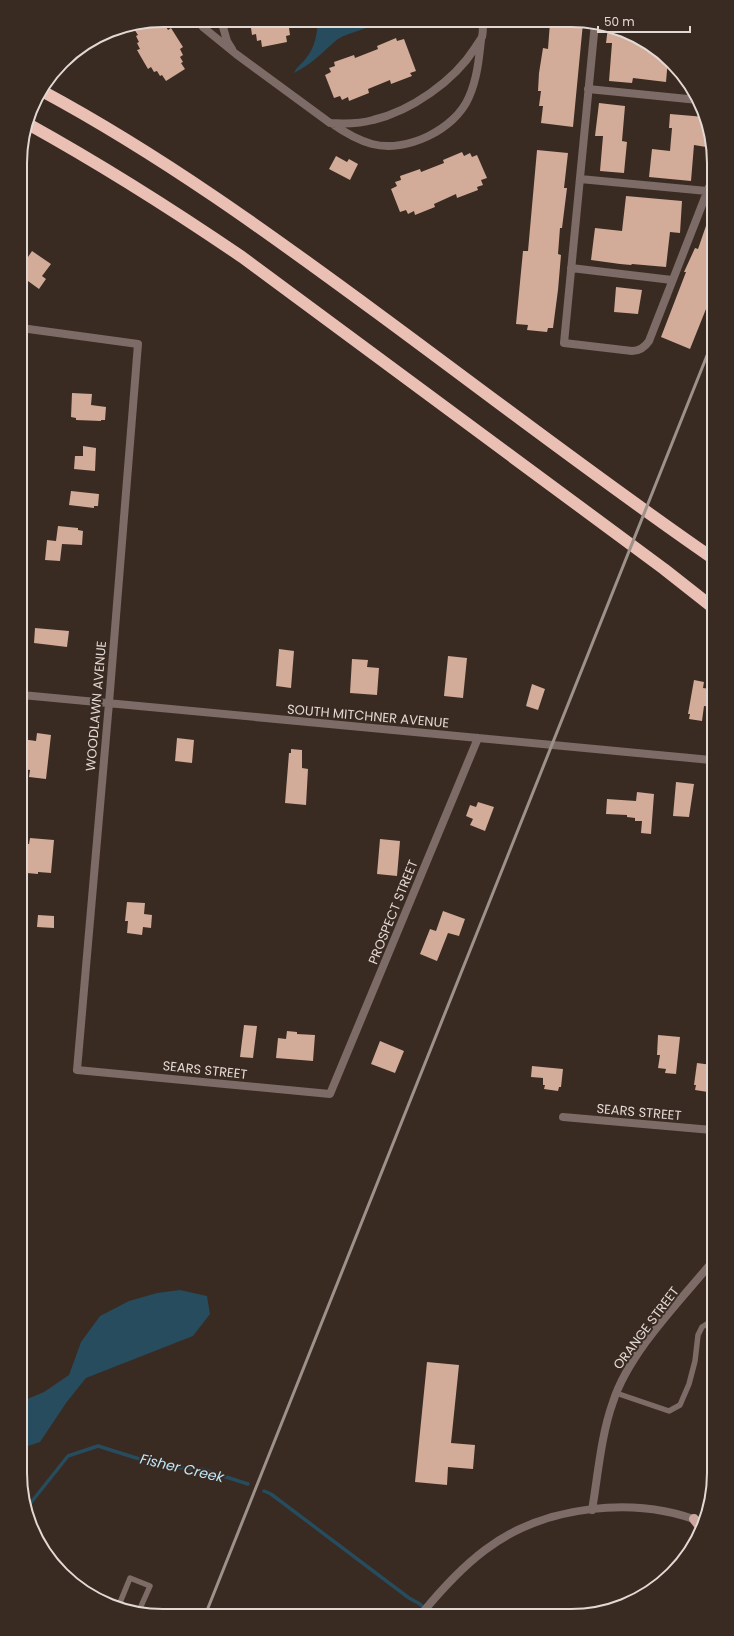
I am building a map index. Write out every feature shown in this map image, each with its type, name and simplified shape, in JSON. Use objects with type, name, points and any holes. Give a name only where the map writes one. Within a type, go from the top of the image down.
[{"type":"highway","points":[[46,93],[132,142],[194,181],[262,228],[611,487],[707,555]]},
{"type":"highway","points":[[32,126],[114,173],[242,257],[664,569],[707,603]]},
{"type":"main road","points":[[694,1519],[699,1519]]},
{"type":"main road","points":[[694,1519],[698,1523]]},
{"type":"street","points":[[203,27],[236,54],[330,123],[357,139],[372,144],[387,146],[402,146],[416,142],[440,129],[464,108],[473,86],[483,27]]},
{"type":"street","points":[[223,27],[227,41],[236,54]]},
{"type":"street","points":[[594,29],[564,343],[632,351],[643,348],[649,341],[707,192]]},
{"type":"street","points":[[330,123],[351,123],[373,120],[404,109],[437,88],[457,72],[482,38]]},
{"type":"street","points":[[588,89],[691,99]]},
{"type":"street","points":[[580,180],[707,189]]},
{"type":"street","points":[[571,268],[672,280]]},
{"type":"street","name":"WOODLAWN AVENUE","points":[[27,329],[138,344],[77,1070]]},
{"type":"street","name":"SOUTH MITCHNER AVENUE","points":[[27,695],[707,760]]},
{"type":"street","name":"PROSPECT STREET","points":[[330,1094],[478,738]]},
{"type":"street","name":"SEARS STREET","points":[[77,1070],[330,1094]]},
{"type":"street","name":"SEARS STREET","points":[[563,1117],[707,1130]]},
{"type":"street","name":"ORANGE STREET","points":[[592,1510],[608,1419],[616,1393],[627,1370],[635,1358],[707,1269]]},
{"type":"street","points":[[425,1609],[454,1576],[486,1549],[520,1529],[540,1520],[581,1510],[638,1508],[680,1514],[699,1521]]},
{"type":"lane","points":[[616,1393],[669,1411],[680,1405],[689,1384],[695,1361],[698,1335],[702,1327],[707,1324]]},
{"type":"lane","points":[[120,1602],[130,1578],[150,1586],[141,1607]]},
{"type":"water","points":[[317,27],[369,27],[338,39],[311,62],[294,73],[312,50]]},
{"type":"water","points":[[180,1290],[207,1296],[210,1314],[193,1336],[86,1378],[66,1403],[40,1442],[27,1446],[27,1399],[44,1392],[69,1375],[81,1342],[100,1316],[129,1301],[157,1293]]},
{"type":"building","points":[[154,27],[166,27],[168,30],[171,28],[183,47],[180,49],[183,55],[180,57],[183,62],[181,63],[185,69],[166,81],[162,75],[160,76],[157,71],[154,72],[151,67],[148,69],[137,50],[140,49],[136,36],[138,35],[135,30]]},
{"type":"building","points":[[251,27],[289,27],[290,35],[286,36],[287,42],[262,47],[261,40],[257,41],[256,34],[252,35]]},
{"type":"building","points":[[550,27],[583,27],[573,127],[541,123],[543,106],[539,106],[541,91],[538,91],[539,73],[543,48],[548,49]]},
{"type":"building","points":[[607,32],[631,41],[647,50],[667,67],[666,82],[633,78],[632,83],[609,81],[612,43],[606,43]]},
{"type":"building","points":[[396,38],[397,41],[404,39],[416,71],[410,73],[412,76],[391,84],[390,80],[368,89],[369,93],[349,101],[348,97],[342,100],[340,96],[334,98],[325,75],[331,72],[329,68],[335,66],[334,62],[354,55],[355,58],[378,49],[377,46]]},
{"type":"building","points":[[599,103],[625,106],[622,141],[627,142],[624,173],[600,171],[603,136],[595,136]]},
{"type":"building","points":[[670,114],[699,116],[706,147],[694,145],[691,181],[649,177],[652,149],[670,151],[672,128],[669,128]]},
{"type":"building","points":[[537,150],[568,153],[564,188],[567,188],[562,228],[560,228],[558,254],[561,255],[558,290],[553,328],[548,328],[547,332],[527,330],[528,325],[516,324],[523,251],[528,251]]},
{"type":"building","points":[[462,152],[464,156],[470,153],[472,157],[477,155],[487,178],[481,180],[483,185],[477,187],[478,190],[457,198],[456,194],[434,204],[435,207],[415,215],[414,211],[408,214],[406,210],[400,212],[391,189],[397,186],[395,182],[401,180],[400,176],[420,169],[421,172],[444,163],[443,160]]},
{"type":"building","points":[[336,156],[347,162],[349,159],[358,164],[350,180],[329,169]]},
{"type":"building","points":[[626,196],[682,201],[680,233],[670,232],[666,267],[620,264],[591,260],[595,228],[622,231]]},
{"type":"building","points":[[707,223],[707,306],[690,349],[661,337],[686,272],[684,272],[695,248],[698,249]]},
{"type":"building","points":[[32,251],[51,264],[42,276],[46,279],[39,289],[27,280],[27,258]]},
{"type":"building","points":[[616,287],[642,290],[638,314],[614,312]]},
{"type":"building","points":[[72,393],[92,394],[91,405],[106,407],[105,420],[76,420],[76,418],[71,417]]},
{"type":"building","points":[[83,446],[96,448],[95,471],[74,469],[75,456],[83,456]]},
{"type":"building","points":[[71,491],[99,494],[98,506],[94,506],[94,508],[69,505]]},
{"type":"building","points":[[58,526],[78,528],[78,530],[83,531],[82,545],[62,544],[60,561],[45,560],[47,540],[56,541]]},
{"type":"building","points":[[35,628],[69,631],[67,647],[34,643]]},
{"type":"building","points":[[279,649],[294,651],[291,688],[276,686]]},
{"type":"building","points":[[448,656],[467,658],[463,698],[444,696]]},
{"type":"building","points":[[352,659],[368,660],[367,667],[379,668],[377,695],[350,693]]},
{"type":"building","points":[[694,680],[704,682],[703,688],[707,689],[707,706],[704,706],[702,721],[689,719],[690,714],[688,714]]},
{"type":"building","points":[[532,684],[545,689],[538,710],[526,706]]},
{"type":"building","points":[[37,733],[51,735],[46,779],[29,777],[30,770],[27,770],[27,740],[36,741]]},
{"type":"building","points":[[177,738],[194,740],[192,763],[175,761]]},
{"type":"building","points":[[291,749],[302,750],[302,768],[308,769],[306,805],[285,803],[289,753],[291,753]]},
{"type":"building","points":[[676,782],[694,784],[689,817],[673,816]]},
{"type":"building","points":[[637,792],[654,794],[651,834],[641,833],[642,821],[635,821],[635,818],[627,817],[627,815],[606,814],[607,799],[636,801]]},
{"type":"building","points":[[478,802],[494,807],[485,831],[470,825],[473,819],[466,816],[470,805],[476,807]]},
{"type":"building","points":[[30,838],[54,840],[51,873],[27,873],[27,844],[29,844]]},
{"type":"building","points":[[380,839],[400,841],[397,876],[377,874]]},
{"type":"building","points":[[127,902],[145,903],[144,914],[152,915],[151,928],[143,927],[142,935],[127,933],[128,921],[125,921]]},
{"type":"building","points":[[443,911],[465,919],[459,936],[448,933],[437,961],[420,954],[430,929],[436,931]]},
{"type":"building","points":[[38,915],[54,916],[54,928],[37,927]]},
{"type":"building","points":[[244,1025],[257,1026],[253,1058],[240,1057]]},
{"type":"building","points":[[287,1031],[297,1032],[297,1034],[315,1035],[313,1061],[276,1058],[278,1038],[286,1039]]},
{"type":"building","points":[[658,1035],[680,1037],[676,1074],[665,1073],[666,1069],[658,1068],[660,1055],[657,1055]]},
{"type":"building","points":[[380,1041],[404,1051],[395,1073],[371,1064]]},
{"type":"building","points":[[697,1063],[707,1064],[707,1092],[695,1090],[696,1085],[694,1085]]},
{"type":"building","points":[[532,1066],[563,1069],[561,1087],[559,1087],[558,1091],[544,1089],[545,1085],[543,1085],[543,1078],[531,1077]]},
{"type":"building","points":[[427,1362],[459,1365],[451,1443],[475,1445],[473,1469],[448,1467],[447,1485],[415,1482]]},
{"type":"waterway","name":"Fisher Creek","points":[[31,1503],[68,1456],[98,1446],[165,1467],[201,1469],[248,1484]]},
{"type":"waterway","name":"Fisher Creek","points":[[264,1491],[271,1494],[425,1609]]},
{"type":"railway","points":[[208,1609],[707,356]]}]
